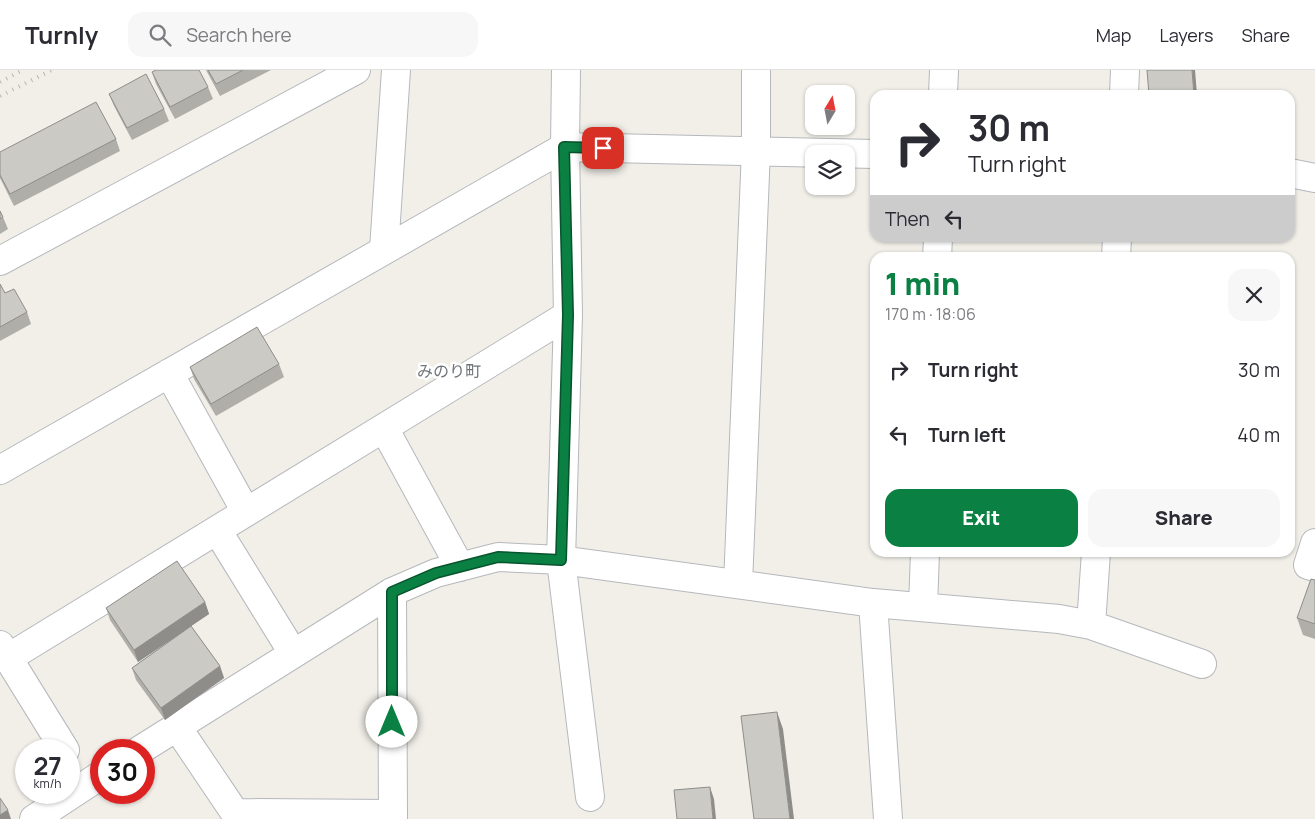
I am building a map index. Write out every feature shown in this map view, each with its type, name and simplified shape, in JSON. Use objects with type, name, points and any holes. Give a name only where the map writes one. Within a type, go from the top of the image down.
[{"type":"street","points":[[0,261],[356,70]]},
{"type":"street","points":[[384,250],[396,70]]},
{"type":"street","points":[[566,70],[564,147],[568,315],[561,560],[590,797]]},
{"type":"street","points":[[738,584],[756,150],[756,70]]},
{"type":"street","points":[[943,90],[944,70]]},
{"type":"street","points":[[1124,90],[1125,70]]},
{"type":"street","points":[[0,470],[564,147],[870,154]]},
{"type":"street","points":[[1295,174],[1315,178]]},
{"type":"street","points":[[58,739],[4,651],[217,530],[568,315]]},
{"type":"street","points":[[168,373],[246,512]]},
{"type":"street","points":[[384,428],[460,567]]},
{"type":"street","points":[[217,530],[294,652]]},
{"type":"street","points":[[1315,543],[1308,565],[1315,567]]},
{"type":"street","points":[[155,740],[392,592],[436,573],[498,557],[561,560],[873,602],[1059,619],[1091,625],[1202,664]]},
{"type":"street","points":[[923,607],[925,557]]},
{"type":"street","points":[[1091,625],[1096,557]]},
{"type":"street","points":[[177,726],[235,813],[393,817],[392,592]]},
{"type":"street","points":[[873,602],[888,819]]},
{"type":"street","points":[[80,767],[90,776]]},
{"type":"street","points":[[34,819],[90,783]]},
{"type":"building","points":[[156,70],[199,70],[208,87],[170,107],[152,72]]},
{"type":"building","points":[[208,70],[243,70],[216,84]]},
{"type":"building","points":[[1147,70],[1192,70],[1194,90],[1149,90]]},
{"type":"building","points":[[146,74],[164,109],[127,128],[109,94]]},
{"type":"building","points":[[96,102],[116,139],[10,194],[0,175],[0,152]]},
{"type":"building","points":[[0,284],[5,293],[14,289],[27,312],[0,327]]},
{"type":"building","points":[[257,327],[279,364],[211,404],[190,367]]},
{"type":"building","points":[[177,561],[205,602],[134,650],[106,608]]},
{"type":"building","points":[[1311,579],[1315,580],[1315,624],[1297,618]]},
{"type":"building","points":[[191,626],[220,666],[161,708],[132,668]]},
{"type":"building","points":[[777,712],[790,819],[754,819],[741,716]]},
{"type":"building","points":[[710,787],[713,819],[677,819],[674,790]]},
{"type":"building","points":[[0,798],[8,810],[0,815]]},
{"type":"railway","points":[[0,82],[23,70]]},
{"type":"railway","points":[[0,96],[52,70]]},
{"type":"district","name":"みのり町","points":[[449,371]]},
{"type":"route","points":[[392,722],[392,592],[436,573],[498,557],[561,560],[568,315],[564,147],[603,148]]}]
